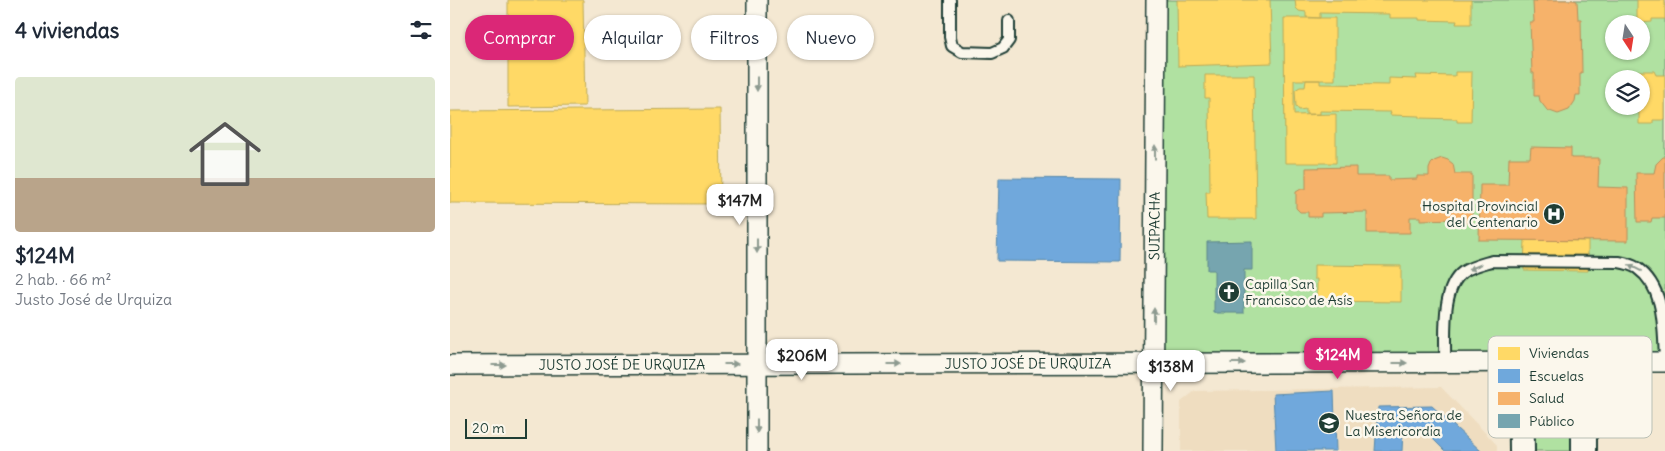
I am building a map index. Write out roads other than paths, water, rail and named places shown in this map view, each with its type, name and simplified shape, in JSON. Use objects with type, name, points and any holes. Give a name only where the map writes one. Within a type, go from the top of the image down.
[{"type":"street","points":[[757,0],[757,451]]},
{"type":"street","name":"SUIPACHA","points":[[1153,451],[1156,0]]},
{"type":"street","name":"JUSTO JOSÉ DE URQUIZA","points":[[450,365],[1488,362]]},
{"type":"street","name":"JUSTO JOSÉ DE URQUIZA","points":[[1652,362],[1665,362]]},
{"type":"street","points":[[1522,438],[1522,451]]},
{"type":"street","points":[[1584,438],[1584,451]]},
{"type":"lane","points":[[950,0],[952,46],[962,52],[992,53],[1003,48],[1009,40],[1009,21]]},
{"type":"lane","points":[[1445,363],[1446,306],[1454,284],[1461,273],[1472,266],[1492,261],[1619,262],[1636,267],[1648,276],[1658,289],[1662,304],[1665,358]]},
{"type":"place","name":"Hospital Provincial del Centenario","points":[[1554,214]]},
{"type":"place","name":"Capilla San Francisco de Asís","points":[[1229,292]]},
{"type":"place","name":"Nuestra Señora de La Misericordia","points":[[1329,423]]}]
